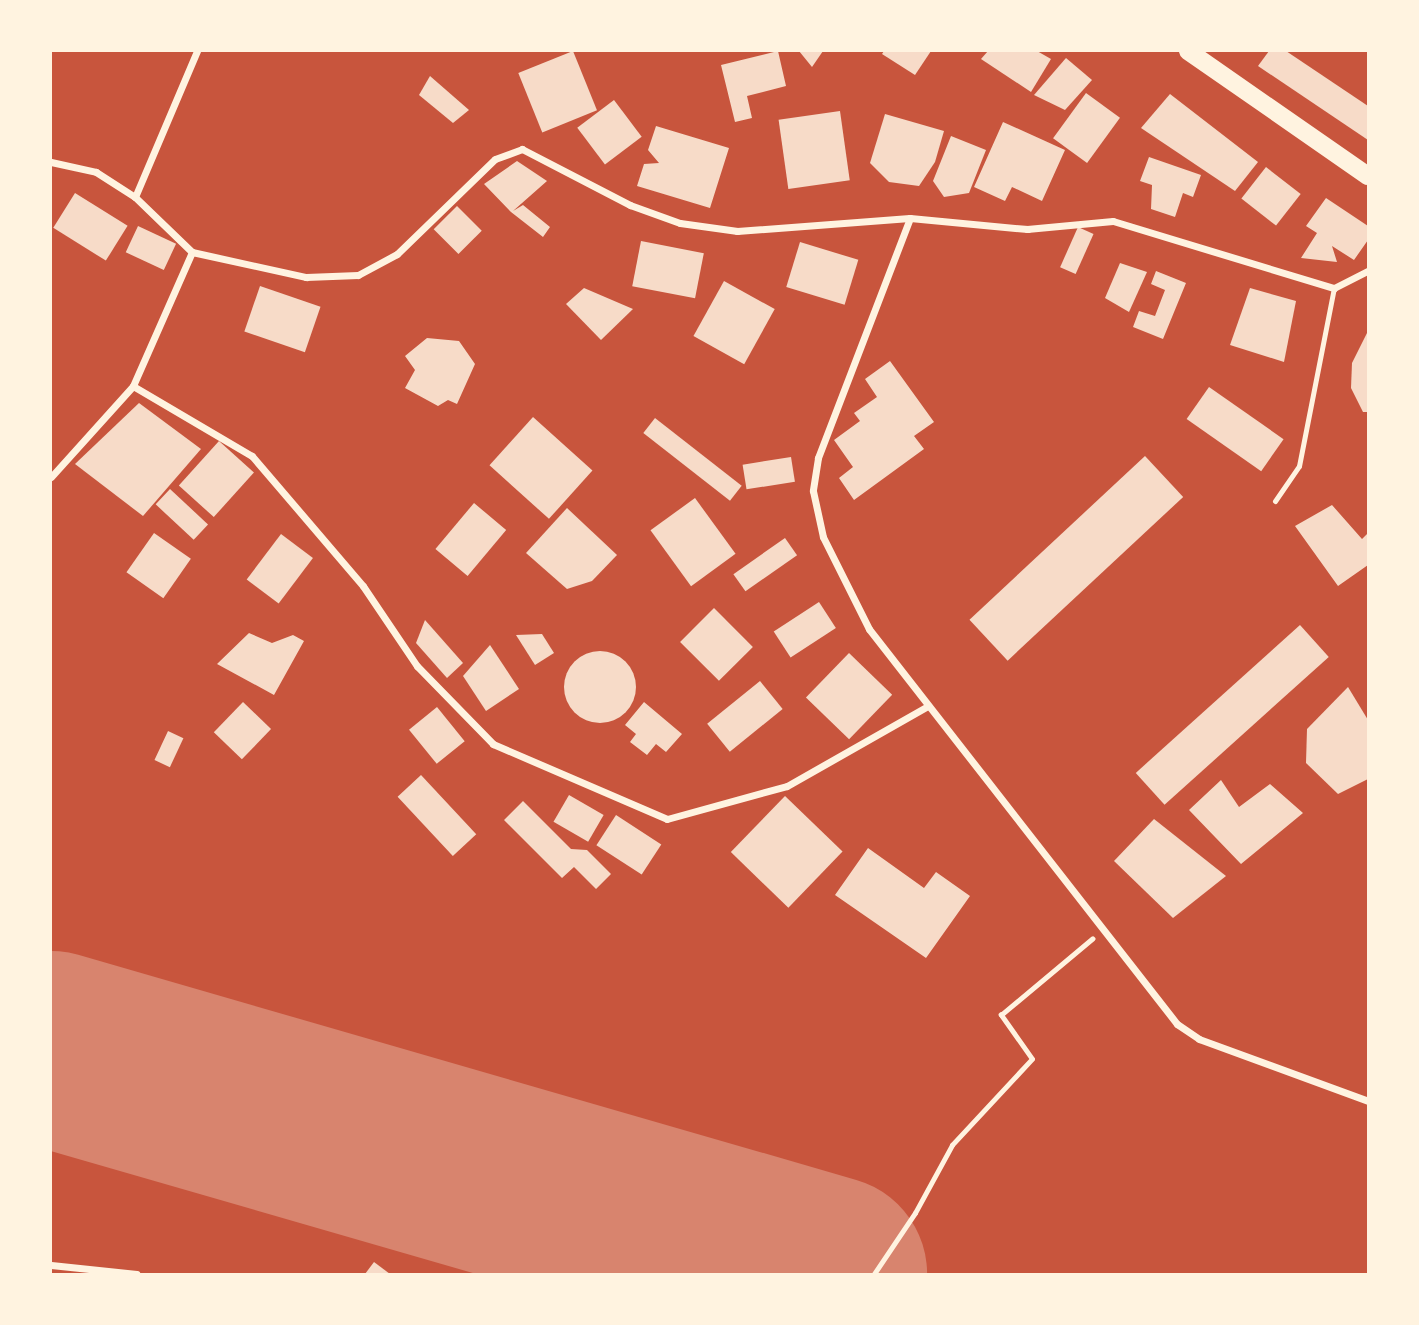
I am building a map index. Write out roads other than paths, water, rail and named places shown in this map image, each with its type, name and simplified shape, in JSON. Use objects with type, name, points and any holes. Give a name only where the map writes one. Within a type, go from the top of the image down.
[{"type":"main road","points":[[1188,51],[1368,176]]},
{"type":"street","points":[[135,197],[197,51]]},
{"type":"street","points":[[51,162],[96,172],[135,197],[192,252],[306,277],[358,275],[397,254],[495,159],[522,149],[629,205],[680,223],[737,231],[910,218],[1027,229],[1113,221],[1334,288],[1368,271]]},
{"type":"street","points":[[910,218],[818,458],[813,491],[823,537],[869,629],[1177,1024],[1199,1039],[1368,1101]]},
{"type":"street","points":[[51,477],[133,386],[192,252]]},
{"type":"street","points":[[133,386],[252,456],[363,586],[417,666],[493,744],[667,820],[788,786],[928,706]]},
{"type":"street","points":[[51,1265],[137,1274]]},
{"type":"lane","points":[[1275,501],[1299,466],[1334,288]]}]
